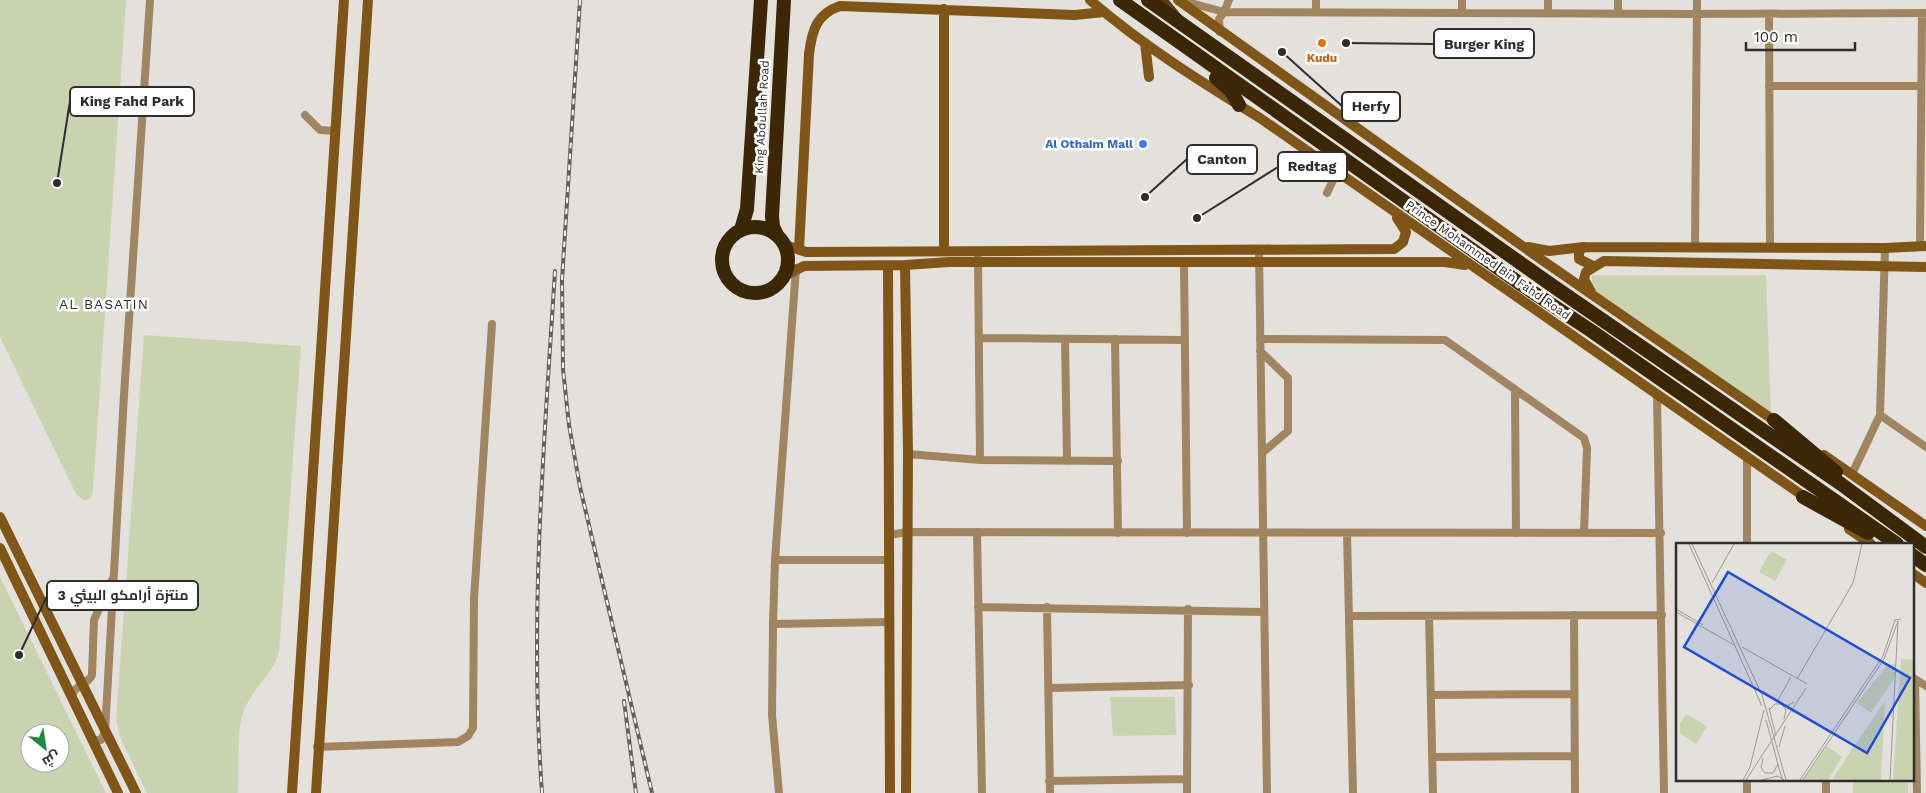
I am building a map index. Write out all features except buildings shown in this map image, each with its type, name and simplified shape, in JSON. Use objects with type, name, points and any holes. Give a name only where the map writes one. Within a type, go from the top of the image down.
[{"type":"highway","name":"King Abdullah Road","points":[[740,230],[748,209],[761,0]]},
{"type":"highway","name":"King Abdullah Road","points":[[781,240],[773,227],[772,216],[784,0]]},
{"type":"highway","name":"Prince Mohammed Bin Fahd Road","points":[[1120,0],[1194,54],[1896,543]]},
{"type":"highway","name":"Prince Mohammed Bin Fahd Road","points":[[1148,0],[1553,286],[1841,484],[1923,545]]},
{"type":"highway","points":[[1194,54],[1205,71],[1231,91],[1239,105]]},
{"type":"highway","points":[[760,227],[781,240],[788,264],[784,276],[776,286],[758,293],[739,289],[729,280],[723,269],[722,256],[726,244],[740,230],[760,227]]},
{"type":"highway","points":[[1774,420],[1923,545]]},
{"type":"highway","points":[[1803,497],[1887,543]]},
{"type":"main road","points":[[1161,0],[1181,25]]},
{"type":"street","points":[[92,740],[101,740],[106,732],[150,0]]},
{"type":"street","points":[[292,793],[344,0]]},
{"type":"street","points":[[316,793],[317,748],[368,0]]},
{"type":"street","name":"Prince Mohammed Bin Fahd Road","points":[[1090,0],[1144,43],[1337,172],[1870,543]]},
{"type":"street","points":[[1178,0],[1224,12],[1924,13],[1922,86],[1923,246],[1886,248],[1584,247],[1550,251],[1520,245]]},
{"type":"street","points":[[1178,0],[1220,32],[1520,245],[1926,526]]},
{"type":"street","points":[[1220,32],[1219,19],[1230,0]]},
{"type":"street","points":[[1316,0],[1316,12]]},
{"type":"street","points":[[1462,0],[1462,12]]},
{"type":"street","points":[[1548,0],[1548,13]]},
{"type":"street","points":[[1618,0],[1618,13]]},
{"type":"street","points":[[1695,246],[1697,0]]},
{"type":"street","points":[[799,250],[808,54],[812,30],[823,14],[840,6],[1074,16],[1104,12]]},
{"type":"street","points":[[944,9],[944,250]]},
{"type":"street","points":[[1769,14],[1770,248]]},
{"type":"street","points":[[1144,43],[1149,77]]},
{"type":"street","points":[[1769,86],[1922,86]]},
{"type":"street","points":[[305,115],[320,130],[335,132]]},
{"type":"street","points":[[1327,193],[1337,172]]},
{"type":"street","points":[[781,240],[806,252],[944,250],[1394,250],[1403,242],[1406,232],[1394,213]]},
{"type":"street","points":[[1584,247],[1579,251],[1579,259],[1593,266]]},
{"type":"street","points":[[1852,474],[1880,415],[1886,248]]},
{"type":"street","points":[[978,250],[980,460]]},
{"type":"street","points":[[1259,251],[1267,793]]},
{"type":"street","points":[[1596,298],[1584,279],[1586,272],[1604,261],[1926,267]]},
{"type":"street","points":[[784,276],[796,268],[804,266],[888,266],[977,262],[1444,262],[1470,266]]},
{"type":"street","points":[[1184,262],[1187,533]]},
{"type":"street","points":[[905,265],[908,454],[906,793]]},
{"type":"street","points":[[888,266],[890,793]]},
{"type":"street","points":[[779,793],[772,714],[773,624],[796,268]]},
{"type":"street","points":[[317,748],[458,742],[471,733],[473,728],[474,599],[492,324]]},
{"type":"street","points":[[980,338],[1185,340]]},
{"type":"street","points":[[1065,339],[1067,461]]},
{"type":"street","points":[[1115,339],[1118,532]]},
{"type":"street","points":[[1260,339],[1445,340],[1584,438],[1587,448],[1584,533]]},
{"type":"street","points":[[1260,352],[1288,378],[1288,431],[1262,453]]},
{"type":"street","points":[[1515,390],[1516,533]]},
{"type":"street","points":[[1657,396],[1661,533],[1664,793]]},
{"type":"street","points":[[1880,415],[1926,447]]},
{"type":"street","points":[[908,454],[980,460],[1118,461]]},
{"type":"street","points":[[1747,457],[1747,543]]},
{"type":"street","points":[[0,517],[136,793]]},
{"type":"street","points":[[889,535],[907,532],[1661,533]]},
{"type":"street","points":[[977,532],[982,793]]},
{"type":"street","points":[[1347,533],[1354,793]]},
{"type":"street","points":[[0,548],[118,793]]},
{"type":"street","points":[[776,560],[889,560]]},
{"type":"street","points":[[1914,574],[1926,583]]},
{"type":"street","points":[[73,700],[74,691],[90,680],[92,675],[94,620],[114,576]]},
{"type":"street","points":[[23,595],[35,589]]},
{"type":"street","points":[[978,607],[1188,609],[1264,612]]},
{"type":"street","points":[[1048,608],[1050,793]]},
{"type":"street","points":[[1187,793],[1188,609]]},
{"type":"street","points":[[1574,615],[1575,793]]},
{"type":"street","points":[[1350,616],[1662,615]]},
{"type":"street","points":[[1429,616],[1433,793]]},
{"type":"street","points":[[773,624],[889,622]]},
{"type":"street","points":[[1914,678],[1926,686]]},
{"type":"street","points":[[1914,678],[1917,793]]},
{"type":"street","points":[[1049,688],[1189,685]]},
{"type":"street","points":[[1431,695],[1574,694]]},
{"type":"street","points":[[1432,757],[1574,756]]},
{"type":"street","points":[[1049,780],[1186,779]]},
{"type":"street","points":[[1747,780],[1747,793]]},
{"type":"street","points":[[1826,780],[1826,793]]},
{"type":"green space","points":[[0,0],[126,0],[93,492],[90,499],[83,500],[76,494],[0,337]]},
{"type":"green space","points":[[1592,275],[1766,275],[1771,415],[1592,289]]},
{"type":"green space","points":[[144,335],[301,346],[279,653],[271,669],[245,707],[242,716],[240,723],[238,793],[147,793],[120,737],[116,719]]},
{"type":"green space","points":[[0,577],[106,793],[0,793]]},
{"type":"green space","points":[[1110,697],[1175,697],[1176,735],[1113,736]]},
{"type":"green space","points":[[1853,780],[1908,780],[1908,793],[1853,793]]},
{"type":"railway","points":[[580,0],[562,280],[563,369],[569,425],[580,487],[652,793]]},
{"type":"railway","points":[[542,793],[538,728],[538,597],[543,467],[555,271]]},
{"type":"railway","points":[[624,701],[636,793]]},
{"type":"place","name":"Kudu","points":[[1322,43]]},
{"type":"place","name":"Burger King","points":[[1346,43]]},
{"type":"place","name":"Herfy","points":[[1282,52]]},
{"type":"place","name":"Al Othaim Mall","points":[[1143,144]]},
{"type":"place","name":"King Fahd Park","points":[[57,183]]},
{"type":"place","name":"Canton","points":[[1145,197]]},
{"type":"place","name":"Redtag","points":[[1197,218]]},
{"type":"place","name":"منتزة أرامكو البيئي 3","points":[[19,655]]},
{"type":"district","name":"AL BASATIN","points":[[104,304]]}]
